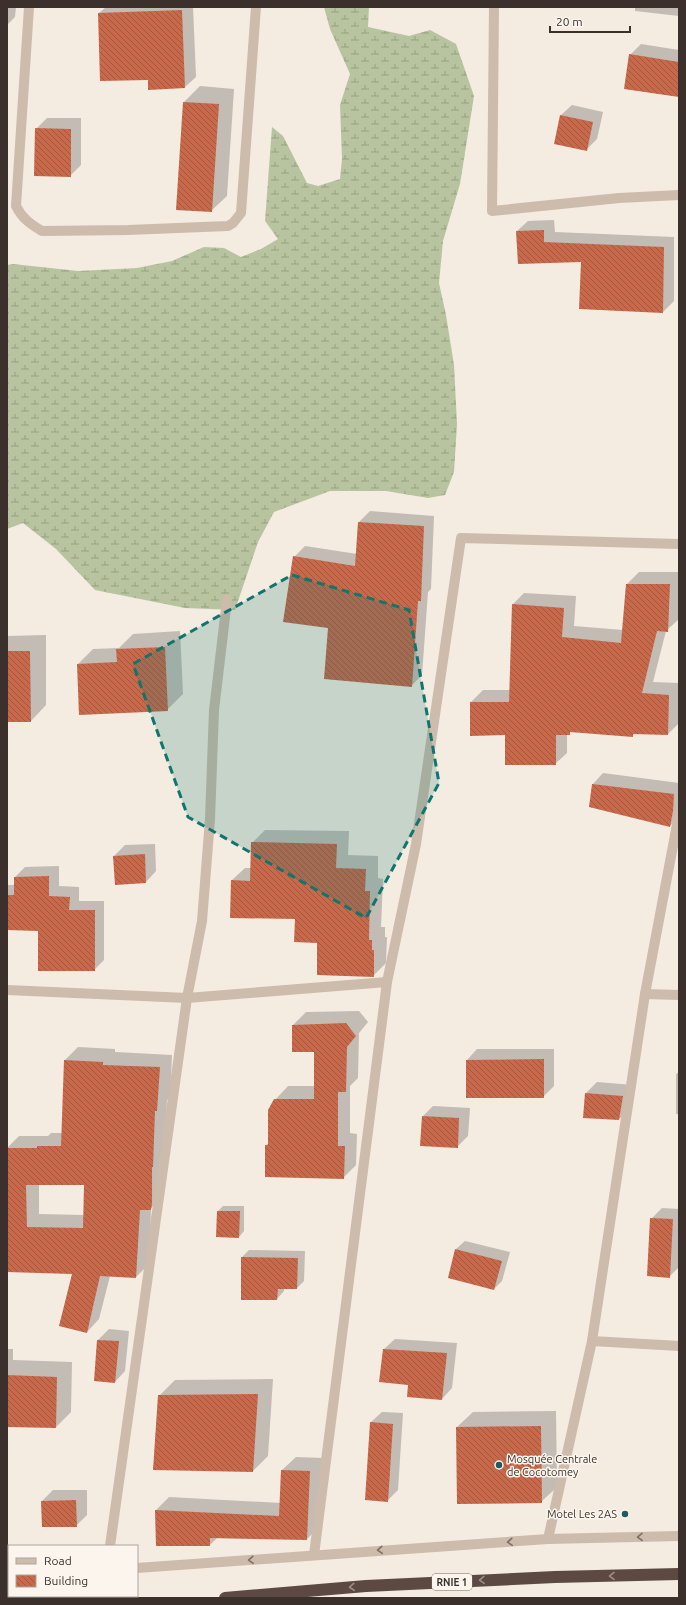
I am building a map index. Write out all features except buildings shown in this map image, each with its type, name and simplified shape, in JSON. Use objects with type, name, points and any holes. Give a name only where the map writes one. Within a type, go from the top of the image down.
[{"type":"highway","name":"RNIE 1","points":[[225,1598],[366,1586],[555,1577],[679,1574]]},
{"type":"street","points":[[29,7],[16,206],[21,215],[30,224],[42,231],[50,231],[128,230],[228,226],[233,224],[240,213],[256,7]]},
{"type":"street","points":[[494,7],[492,211],[619,198],[679,194]]},
{"type":"street","points":[[314,1555],[387,982],[416,844],[461,538],[679,544]]},
{"type":"street","points":[[110,1545],[187,998],[202,921],[210,819],[214,710],[227,600]]},
{"type":"street","points":[[548,1539],[592,1341],[646,994],[679,814]]},
{"type":"street","points":[[7,990],[187,998],[387,982]]},
{"type":"street","points":[[646,994],[679,995]]},
{"type":"street","points":[[592,1341],[679,1346]]},
{"type":"street","points":[[138,1568],[548,1539],[679,1536]]},
{"type":"highlighted area","points":[[292,575],[409,610],[439,783],[366,918],[188,817],[133,664]]},
{"type":"green space","points":[[324,7],[369,7],[368,27],[409,36],[430,30],[456,44],[474,96],[460,184],[443,241],[439,283],[454,365],[457,424],[454,472],[445,495],[428,498],[386,491],[330,491],[274,512],[258,542],[235,610],[185,608],[95,590],[56,549],[23,523],[7,529],[7,265],[13,264],[78,271],[137,268],[172,261],[204,247],[224,248],[241,257],[261,249],[278,239],[265,221],[272,127],[283,136],[307,183],[318,186],[340,179],[342,159],[340,105],[350,74],[330,29]]},
{"type":"place","name":"Mosquée Centrale de Cocotomey","points":[[499,1465]]},
{"type":"place","name":"Motel Les 2AS","points":[[625,1514]]}]
